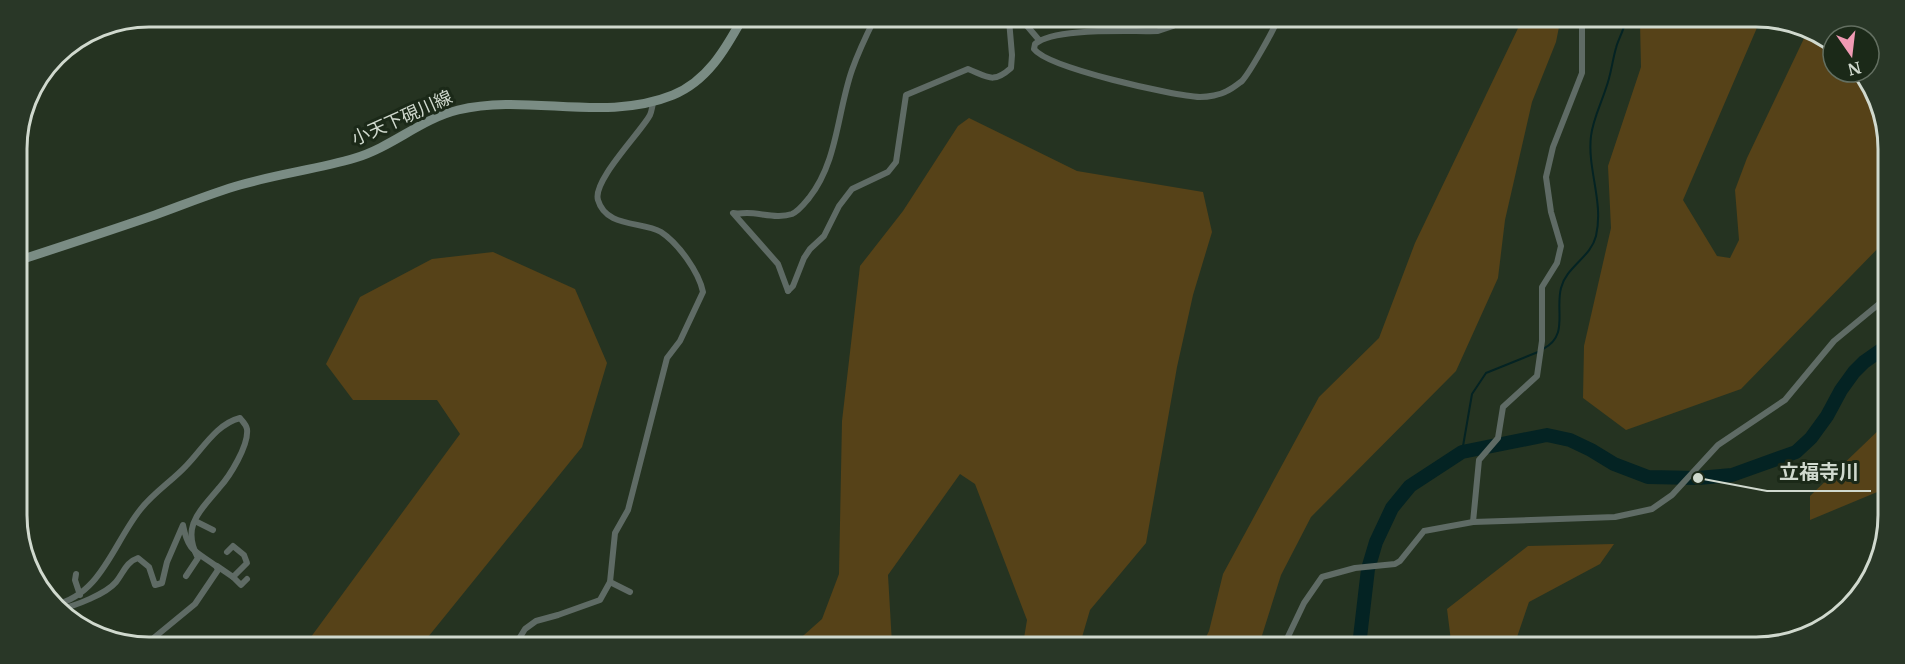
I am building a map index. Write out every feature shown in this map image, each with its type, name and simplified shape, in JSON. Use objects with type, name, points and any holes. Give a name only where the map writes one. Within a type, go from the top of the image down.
[{"type":"main road","name":"小天下硯川線","points":[[27,258],[240,185],[355,158],[381,148],[434,118],[455,111],[480,105],[602,108],[654,101],[675,94],[697,81],[714,64],[737,27]]},
{"type":"street","points":[[871,27],[852,70],[841,109],[839,129],[827,167],[813,194],[802,207],[780,216],[733,213],[778,264],[788,291],[793,286],[804,258],[828,230],[839,206],[852,189],[888,172],[896,162],[906,95],[968,69],[992,79],[1002,77],[1011,68],[1010,27]]},
{"type":"street","points":[[1027,27],[1039,40]]},
{"type":"street","points":[[1170,27],[1158,32],[1057,35],[1039,40],[1034,50],[1038,55],[1096,75],[1148,89],[1204,98],[1226,92],[1243,80],[1274,27]]},
{"type":"street","points":[[1473,522],[1479,460],[1498,438],[1503,407],[1537,376],[1542,345],[1542,286],[1557,263],[1561,246],[1551,212],[1546,177],[1553,147],[1582,73],[1582,27]]},
{"type":"street","points":[[520,637],[525,629],[536,621],[600,600],[610,582],[615,533],[628,510],[667,358],[686,331],[703,292],[698,276],[691,265],[660,232],[624,223],[611,216],[601,207],[597,197],[599,188],[618,156],[650,115],[654,101]]},
{"type":"street","points":[[1287,637],[1304,603],[1322,577],[1355,568],[1395,564],[1424,531],[1473,522],[1615,516],[1652,509],[1672,495],[1718,445],[1785,400],[1834,341],[1878,304]]},
{"type":"street","points":[[65,603],[85,591],[101,571],[141,508],[186,466],[221,428],[231,420],[240,418],[246,424],[248,432],[242,453],[220,487],[201,506],[190,533],[198,558],[186,576]]},
{"type":"street","points":[[195,521],[213,530]]},
{"type":"street","points":[[68,606],[89,599],[115,583],[130,561],[138,558],[150,567],[155,585],[162,583],[167,562],[183,525],[186,543],[195,552],[233,577],[241,585],[247,579]]},
{"type":"street","points":[[227,552],[233,546],[244,555],[247,563],[233,577]]},
{"type":"street","points":[[155,637],[195,604],[218,570],[216,566]]},
{"type":"street","points":[[76,574],[75,579],[80,595]]},
{"type":"street","points":[[610,582],[630,592]]},
{"type":"shaded area","points":[[1519,27],[1559,27],[1556,42],[1532,102],[1505,220],[1498,278],[1456,371],[1311,517],[1281,575],[1262,637],[1206,637],[1223,574],[1319,397],[1379,338],[1415,243]]},
{"type":"shaded area","points":[[1640,27],[1757,27],[1683,200],[1717,256],[1730,258],[1739,240],[1735,190],[1747,158],[1804,37],[1821,46],[1821,84],[1859,84],[1869,102],[1874,117],[1878,149],[1878,248],[1741,389],[1626,430],[1583,398],[1584,346],[1611,228],[1608,166],[1641,67]]},
{"type":"shaded area","points":[[969,118],[1077,171],[1203,192],[1212,232],[1193,295],[1177,367],[1146,543],[1090,610],[1082,637],[1024,637],[1027,620],[975,484],[960,474],[888,575],[892,637],[802,637],[822,619],[839,574],[842,421],[860,266],[903,211],[958,126]]},
{"type":"shaded area","points":[[493,252],[575,289],[607,363],[582,447],[428,637],[311,637],[460,434],[437,400],[353,400],[326,364],[360,297],[432,259]]},
{"type":"shaded area","points":[[1878,431],[1878,492],[1810,520],[1810,496]]},
{"type":"shaded area","points":[[1614,544],[1600,564],[1529,602],[1517,637],[1450,637],[1447,609],[1528,546]]},
{"type":"waterway","points":[[1543,349],[1551,344],[1559,330],[1560,297],[1564,281],[1589,250],[1596,236],[1598,211],[1591,161],[1591,136],[1624,27]]},
{"type":"waterway","points":[[1462,452],[1472,394],[1486,373],[1538,352]]},
{"type":"waterway","points":[[1360,637],[1368,569],[1376,542],[1392,508],[1410,486],[1462,452],[1547,435],[1570,440],[1614,464],[1648,477],[1698,478],[1732,475],[1796,452],[1811,438],[1827,416],[1854,372],[1878,352]]},
{"type":"place","name":"立福寺川","points":[[1698,478]]}]
